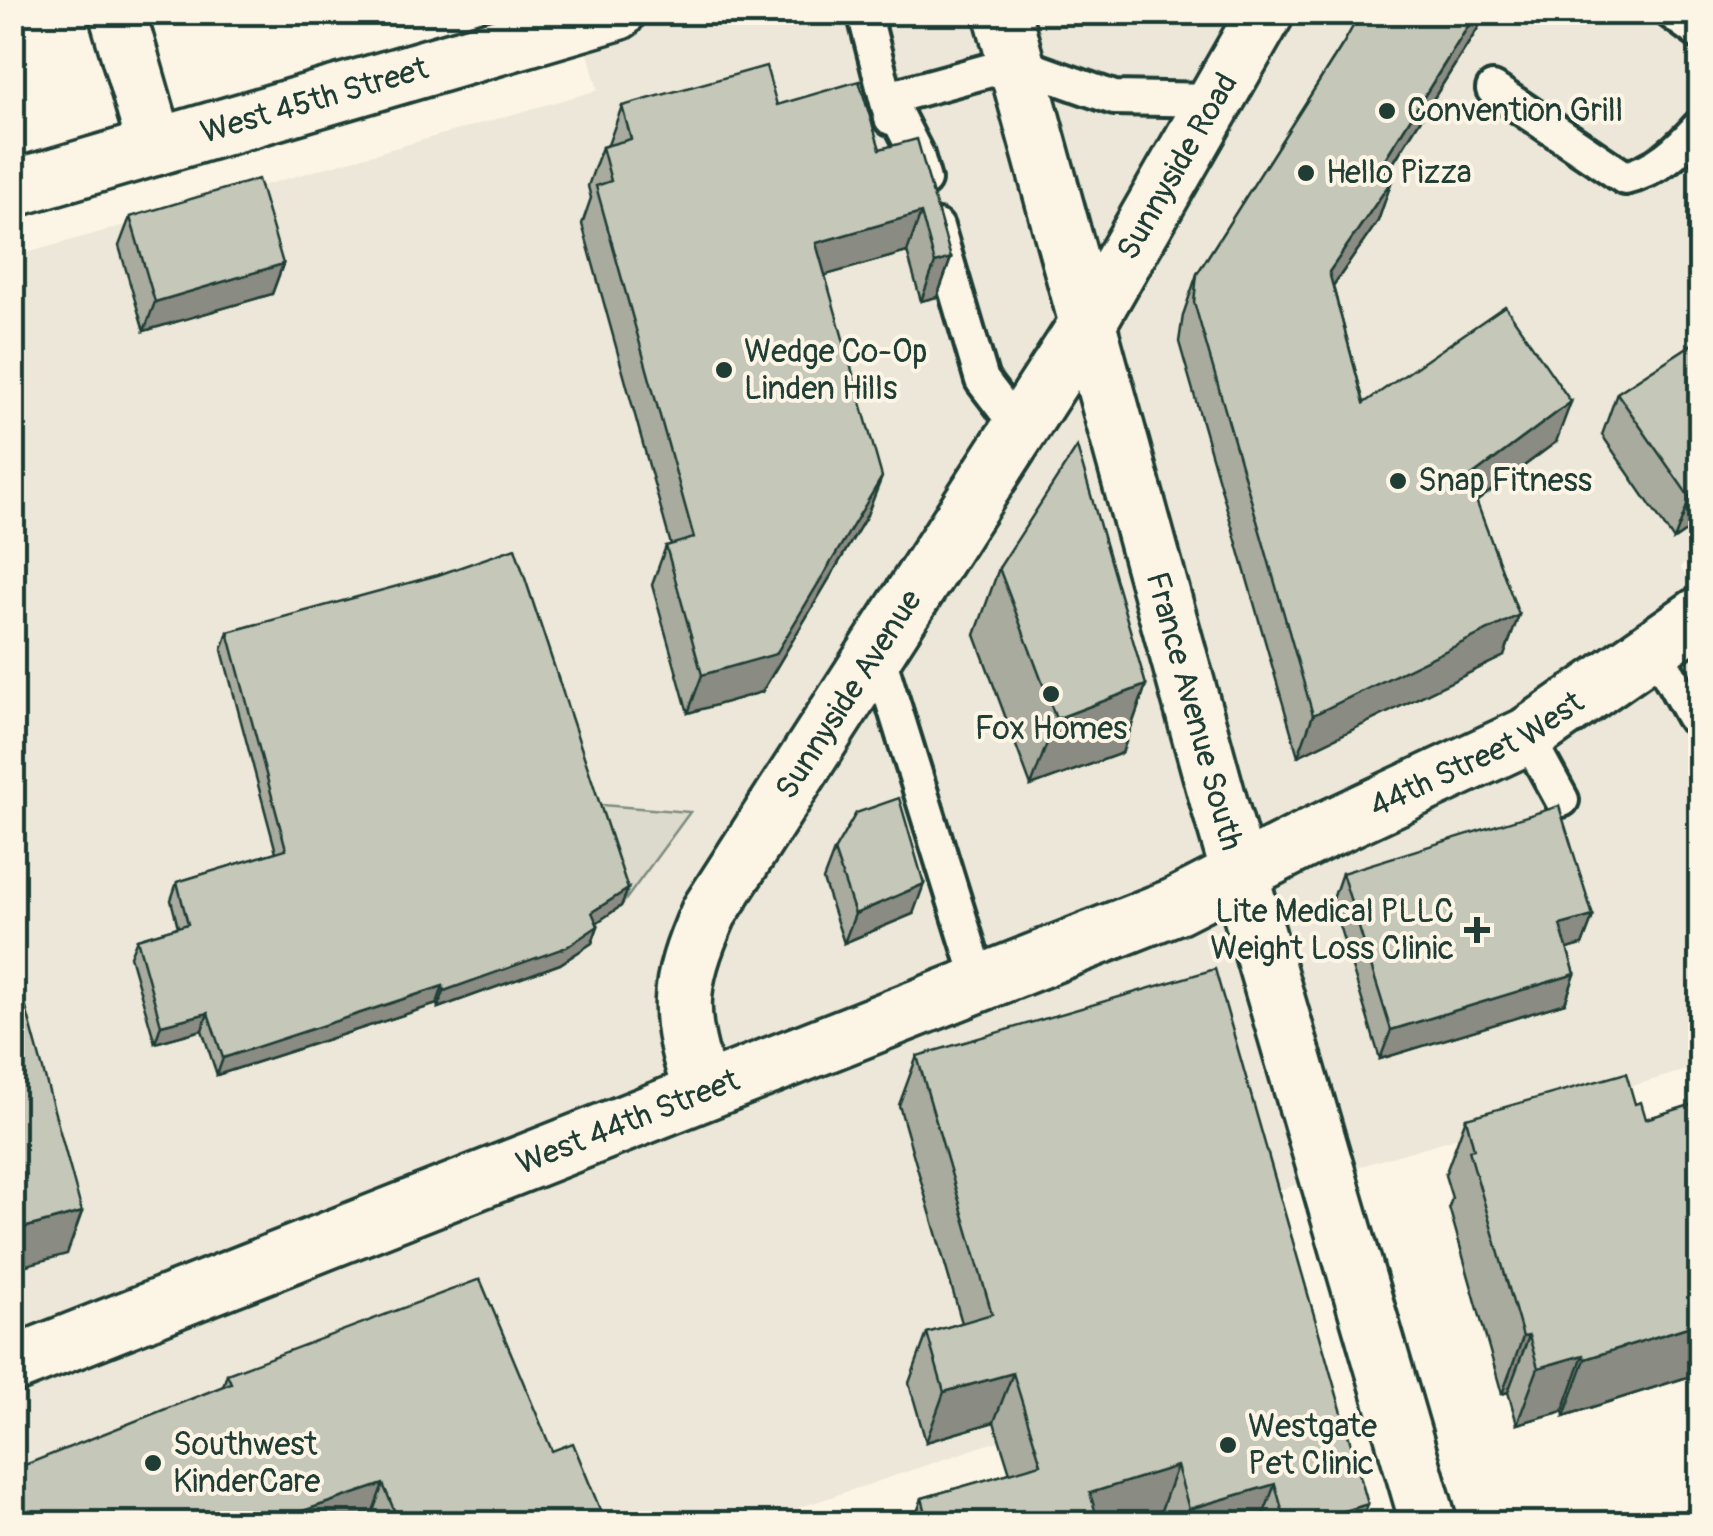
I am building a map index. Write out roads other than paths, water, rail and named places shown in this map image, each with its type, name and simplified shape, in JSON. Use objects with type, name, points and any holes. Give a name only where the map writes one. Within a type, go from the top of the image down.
[{"type":"street","points":[[117,12],[156,147]]},
{"type":"street","name":"Sunnyside Road","points":[[1089,321],[1266,12]]},
{"type":"street","name":"West 45th Street","points":[[12,189],[583,17]]},
{"type":"street","name":"France Avenue South","points":[[1010,38],[1239,874],[1262,939],[1429,1524]]},
{"type":"street","name":"Sunnyside Avenue","points":[[702,1092],[682,1034],[682,991],[690,955],[709,912],[1089,321]]},
{"type":"street","name":"44th Street West","points":[[1239,874],[1527,736],[1700,615]]},
{"type":"street","name":"West 44th Street","points":[[12,1365],[1176,906],[1239,874]]},
{"type":"lane","points":[[864,12],[888,98],[917,156],[982,380],[1021,431]]},
{"type":"lane","points":[[1671,12],[1700,33]]},
{"type":"lane","points":[[888,98],[1010,38],[1114,98],[1214,100]]},
{"type":"lane","points":[[1494,90],[1625,178],[1645,174],[1674,154],[1700,126]]},
{"type":"lane","points":[[876,648],[980,983]]},
{"type":"lane","points":[[1654,648],[1692,716]]},
{"type":"lane","points":[[1527,736],[1562,800]]},
{"type":"place","name":"Convention Grill","points":[[1387,111]]},
{"type":"place","name":"Hello Pizza","points":[[1306,173]]},
{"type":"place","name":"Wedge Co-Op Linden Hills","points":[[724,370]]},
{"type":"place","name":"Snap Fitness","points":[[1398,481]]},
{"type":"place","name":"Fox Homes","points":[[1051,694]]},
{"type":"place","name":"Lite Medical PLLC Weight Loss Clinic","points":[[1477,930]]},
{"type":"place","name":"Westgate Pet Clinic","points":[[1228,1445]]},
{"type":"place","name":"Southwest KinderCare","points":[[153,1463]]}]
